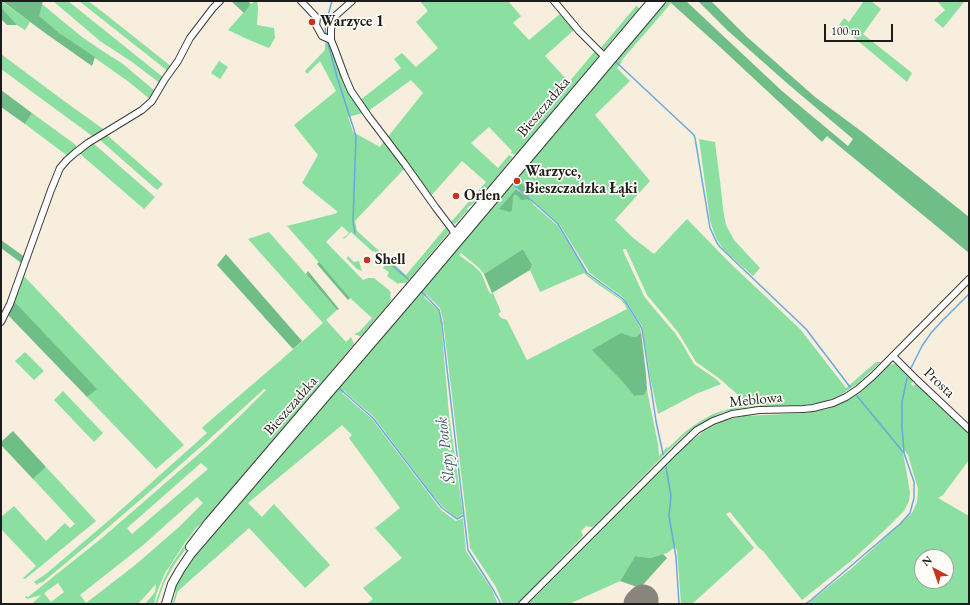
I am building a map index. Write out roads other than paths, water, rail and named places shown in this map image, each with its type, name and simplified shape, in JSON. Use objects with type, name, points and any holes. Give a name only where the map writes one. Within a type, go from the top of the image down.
[{"type":"main road","name":"Bieszczadzka","points":[[161,604],[174,571],[209,522],[652,1]]},
{"type":"main road","name":"Bieszczadzka","points":[[166,604],[172,584],[190,555],[661,1]]},
{"type":"street","points":[[1,322],[10,304],[60,168],[67,160],[88,143],[142,110],[152,101],[165,78],[178,61],[190,38],[220,1]]},
{"type":"street","points":[[301,1],[317,18],[316,25],[322,36],[328,39],[335,50],[351,91],[435,207],[455,232],[456,238],[453,247]]},
{"type":"street","points":[[328,39],[334,17],[352,1]]},
{"type":"street","points":[[554,1],[579,31],[605,57]]},
{"type":"street","name":"Bieszczadzka","points":[[455,232],[461,233],[469,228]]},
{"type":"street","name":"Meblowa","points":[[522,604],[689,437],[702,427],[724,416],[740,412],[819,407],[846,397],[873,376],[969,279]]},
{"type":"street","name":"Prosta","points":[[893,356],[969,428]]},
{"type":"waterway","points":[[326,36],[325,26],[332,1]]},
{"type":"waterway","points":[[327,40],[356,136],[353,222],[355,233]]},
{"type":"waterway","points":[[616,62],[694,135],[710,228],[717,243],[806,329],[850,387]]},
{"type":"waterway","points":[[515,186],[558,224],[587,273],[622,298],[640,325],[642,329],[656,421],[663,454]]},
{"type":"waterway","points":[[385,259],[408,279]]},
{"type":"waterway","name":"Ślepy Potok","points":[[422,292],[439,310],[442,324],[468,550],[501,604]]},
{"type":"waterway","points":[[911,368],[922,346],[931,333],[969,294]]},
{"type":"waterway","points":[[805,604],[900,524],[910,513],[914,498],[914,482],[904,453],[902,427],[902,402],[907,378]]},
{"type":"waterway","points":[[340,389],[373,418],[442,508],[457,519],[464,515]]},
{"type":"waterway","points":[[857,396],[904,453]]},
{"type":"waterway","points":[[666,467],[671,496],[669,516],[676,557],[679,604]]},
{"type":"place","name":"Warzyce 1","points":[[312,22]]},
{"type":"place","name":"Warzyce, Bieszczadzka Łąki","points":[[517,181]]},
{"type":"place","name":"Orlen","points":[[456,196]]},
{"type":"place","name":"Shell","points":[[367,260]]}]
